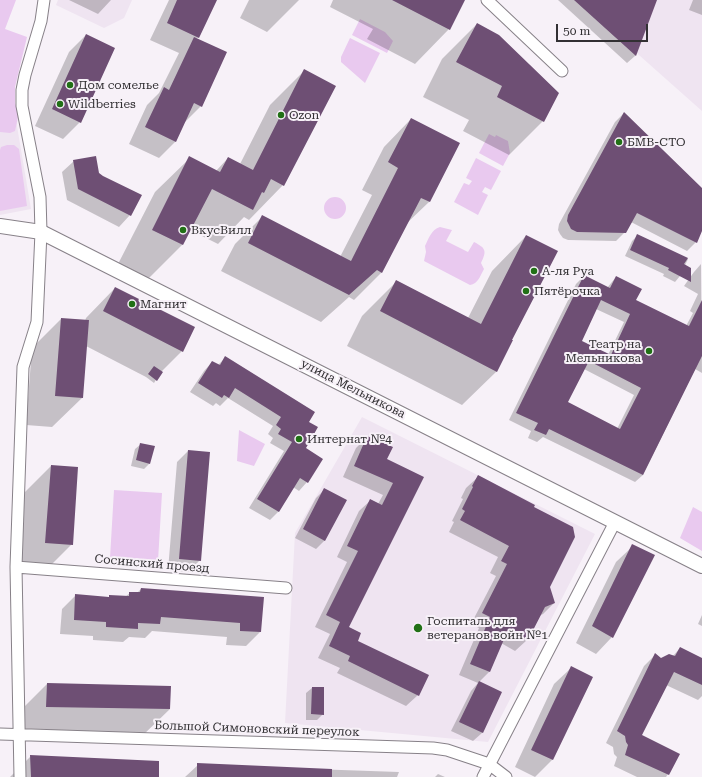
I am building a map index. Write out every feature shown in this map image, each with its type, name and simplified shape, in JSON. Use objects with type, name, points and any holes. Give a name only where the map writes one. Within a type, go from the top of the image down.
[{"type":"street","points":[[20,777],[16,566],[23,367],[37,322],[41,232],[40,197],[22,106],[22,90],[24,75],[41,21],[44,0]]},
{"type":"street","points":[[487,0],[562,72]]},
{"type":"street","name":"улица Мельникова","points":[[0,226],[41,232],[702,566]]},
{"type":"street","points":[[483,777],[615,522]]},
{"type":"street","name":"Сосинский проезд","points":[[16,566],[286,588]]},
{"type":"street","name":"Большой Симоновский переулок","points":[[0,734],[415,747],[447,750],[489,764],[506,777]]},
{"type":"shaded area","points":[[0,0],[16,0],[5,29],[27,37],[15,87],[15,103],[19,113],[15,131],[10,133],[0,132]]},
{"type":"shaded area","points":[[58,0],[132,0],[124,18],[104,28],[56,5]]},
{"type":"shaded area","points":[[577,0],[702,0],[702,111]]},
{"type":"shaded area","points":[[360,19],[385,32],[393,41],[387,53],[352,35]]},
{"type":"shaded area","points":[[0,25],[31,209],[0,215]]},
{"type":"shaded area","points":[[350,38],[380,53],[365,83],[341,62],[341,57]]},
{"type":"shaded area","points":[[489,134],[495,137],[496,135],[508,141],[510,153],[503,166],[479,153]]},
{"type":"shaded area","points":[[14,145],[19,149],[27,206],[0,211],[0,150],[1,147]]},
{"type":"shaded area","points":[[476,158],[501,171],[491,190],[485,187],[482,192],[488,195],[478,215],[454,202],[464,183],[469,185],[472,181],[466,178]]},
{"type":"shaded area","points":[[335,197],[343,200],[346,208],[343,216],[335,219],[327,216],[324,208],[327,200]]},
{"type":"shaded area","points":[[440,227],[452,230],[446,241],[468,252],[474,242],[483,248],[485,253],[481,263],[484,269],[475,283],[470,285],[424,261],[426,252],[425,246],[432,232]]},
{"type":"shaded area","name":"Госпиталь для ветеранов войн №1","points":[[362,417],[595,534],[488,742],[285,723],[295,533]]},
{"type":"shaded area","points":[[239,430],[265,444],[254,466],[237,461]]},
{"type":"shaded area","points":[[114,490],[162,493],[158,561],[110,558]]},
{"type":"shaded area","points":[[693,507],[702,512],[702,551],[680,538]]},
{"type":"building","points":[[177,0],[217,0],[199,38],[167,23]]},
{"type":"building","points":[[392,0],[465,0],[450,30]]},
{"type":"building","points":[[574,0],[657,0],[636,56]]},
{"type":"building","points":[[477,23],[499,35],[559,93],[544,122],[497,97],[502,86],[456,62]]},
{"type":"building","points":[[86,34],[115,48],[81,123],[52,109]]},
{"type":"building","points":[[194,37],[227,52],[202,107],[194,103],[176,142],[145,127],[164,87],[169,90]]},
{"type":"building","points":[[304,69],[336,86],[284,186],[271,179],[264,193],[262,192],[253,210],[212,189],[183,245],[152,230],[189,156],[220,172],[228,157],[253,170]]},
{"type":"building","points":[[624,112],[702,188],[702,231],[697,243],[637,213],[626,233],[577,232],[571,229],[567,221],[568,215]]},
{"type":"building","points":[[411,118],[460,143],[430,202],[421,198],[382,273],[377,270],[349,295],[248,243],[262,215],[351,261],[398,168],[388,162]]},
{"type":"building","points":[[96,156],[99,173],[142,195],[131,216],[78,189],[73,160]]},
{"type":"building","points":[[637,234],[688,258],[684,264],[691,268],[691,282],[668,270],[669,268],[630,250]]},
{"type":"building","points":[[526,235],[558,251],[497,372],[380,311],[396,280],[481,324]]},
{"type":"building","points":[[584,275],[610,288],[616,276],[642,289],[636,300],[689,326],[702,300],[702,356],[643,475],[549,429],[546,435],[534,430],[538,423],[516,413]],"holes":[[[601,300],[630,314],[611,355],[582,341]],[[589,361],[641,388],[620,429],[568,402]]]},
{"type":"building","points":[[115,287],[195,327],[183,352],[103,311]]},
{"type":"building","points":[[61,318],[89,320],[83,398],[55,396]]},
{"type":"building","name":"Интернат №4","points":[[225,356],[315,412],[309,422],[318,427],[306,448],[323,459],[308,483],[300,478],[279,512],[257,499],[292,442],[278,434],[281,429],[276,425],[281,417],[235,388],[229,398],[224,395],[222,398],[198,383],[212,361],[220,365]]},
{"type":"building","points":[[154,366],[163,372],[157,381],[148,374]]},
{"type":"building","points":[[367,436],[393,447],[387,459],[424,477],[349,627],[361,633],[358,641],[429,675],[419,696],[348,661],[350,656],[329,646],[340,622],[326,615],[358,551],[347,546],[370,499],[382,505],[393,483],[354,466]]},
{"type":"building","points":[[140,443],[155,446],[150,464],[136,460]]},
{"type":"building","points":[[188,450],[210,452],[201,561],[179,559]]},
{"type":"building","points":[[51,465],[78,467],[73,545],[45,543]]},
{"type":"building","points":[[478,475],[573,527],[575,537],[550,587],[555,603],[545,607],[528,640],[508,630],[490,672],[470,664],[490,617],[482,613],[507,564],[501,561],[509,546],[460,520],[465,511],[462,509]]},
{"type":"building","points":[[324,488],[347,500],[325,541],[303,529]]},
{"type":"building","points":[[632,544],[655,555],[613,638],[592,626]]},
{"type":"building","points":[[141,588],[264,597],[261,632],[240,631],[240,623],[161,617],[160,624],[138,623],[138,629],[106,627],[106,622],[74,620],[75,594],[109,597],[109,595],[129,596],[129,592],[140,592]]},
{"type":"building","points":[[680,647],[702,658],[702,685],[674,672],[642,735],[680,754],[669,775],[625,755],[628,745],[625,736],[617,731],[655,653],[661,658],[669,654],[675,656]]},
{"type":"building","points":[[571,666],[593,677],[553,760],[531,750]]},
{"type":"building","points":[[479,681],[502,692],[483,733],[459,722]]},
{"type":"building","points":[[47,683],[171,686],[170,709],[46,707]]},
{"type":"building","points":[[312,687],[324,687],[324,715],[311,714]]},
{"type":"building","points":[[30,755],[159,761],[159,777],[31,777]]},
{"type":"building","points":[[197,763],[332,769],[332,777],[197,777]]},
{"type":"place","name":"Дом сомелье","points":[[70,85]]},
{"type":"place","name":"Wildberries","points":[[60,104]]},
{"type":"place","name":"Ozon","points":[[281,115]]},
{"type":"place","name":"БМВ-СТО","points":[[619,142]]},
{"type":"place","name":"ВкусВилл","points":[[183,230]]},
{"type":"place","name":"А-ля Руа","points":[[534,271]]},
{"type":"place","name":"Пятёрочка","points":[[526,291]]},
{"type":"place","name":"Магнит","points":[[132,304]]},
{"type":"place","name":"Театр на Мельникова","points":[[649,351]]},
{"type":"place","name":"Интернат №4","points":[[299,439]]},
{"type":"place","name":"Госпиталь для ветеранов войн №1","points":[[418,628]]}]
